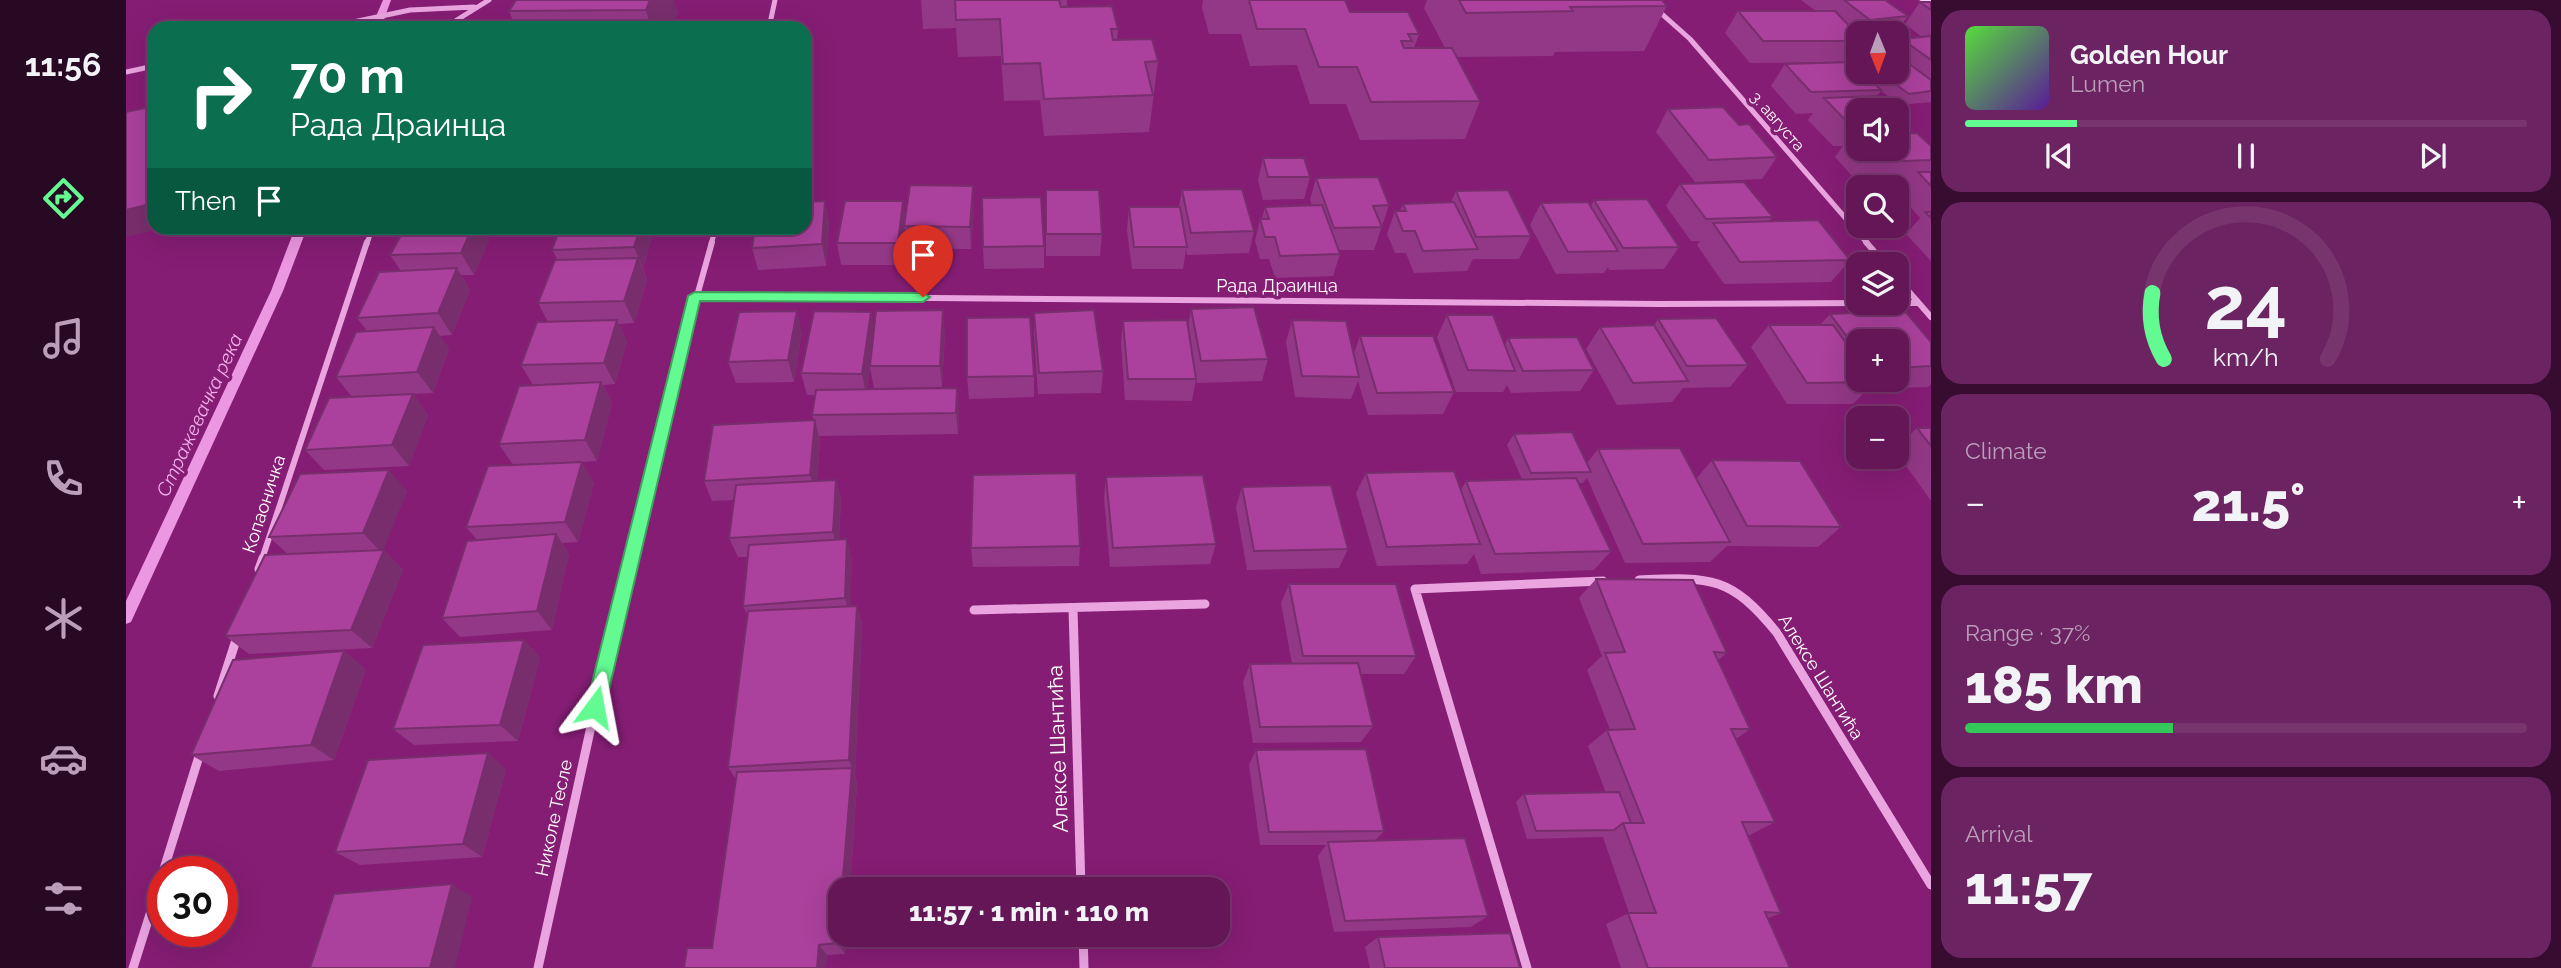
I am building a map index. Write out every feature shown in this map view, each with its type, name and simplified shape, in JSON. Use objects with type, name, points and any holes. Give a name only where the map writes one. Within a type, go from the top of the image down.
[{"type":"main road","points":[[1923,0],[1931,3]]},
{"type":"street","points":[[454,21],[489,0]]},
{"type":"street","points":[[770,21],[775,0]]},
{"type":"street","name":"3. августа","points":[[1646,0],[1690,39],[1875,252]]},
{"type":"street","points":[[358,21],[410,10],[474,7]]},
{"type":"street","points":[[126,72],[147,68]]},
{"type":"street","name":"Копаоничка","points":[[254,582],[370,235]]},
{"type":"street","name":"Николе Тесле","points":[[538,968],[626,572],[695,296],[714,235]]},
{"type":"street","points":[[1909,292],[1931,317]]},
{"type":"street","name":"Рада Драинца","points":[[695,296],[1846,303]]},
{"type":"street","points":[[1909,303],[1919,303]]},
{"type":"street","name":"Алексе Шантића","points":[[1634,580],[1715,580],[1738,591],[1755,604],[1777,633],[1931,885]]},
{"type":"street","points":[[1527,968],[1415,589],[1620,581]]},
{"type":"street","points":[[974,610],[1205,604]]},
{"type":"street","name":"Алексе Шантића","points":[[1073,608],[1082,877]]},
{"type":"street","points":[[217,700],[242,621]]},
{"type":"street","points":[[168,856],[205,740]]},
{"type":"street","points":[[133,968],[147,923]]},
{"type":"street","points":[[1083,947],[1084,968]]},
{"type":"building","points":[[516,0],[650,0],[646,10],[509,11]]},
{"type":"building","points":[[955,0],[1059,0],[1061,7],[1112,6],[1118,29],[1111,29],[1113,40],[1152,39],[1158,61],[1145,62],[1153,95],[1044,99],[1040,63],[1003,64],[1000,19],[956,20]]},
{"type":"building","points":[[1249,0],[1345,0],[1350,12],[1408,12],[1419,34],[1408,34],[1412,41],[1401,41],[1404,48],[1452,48],[1480,101],[1371,102],[1357,67],[1319,67],[1305,29],[1257,29]]},
{"type":"building","points":[[1459,0],[1662,0],[1667,6],[1570,7],[1573,11],[1466,13]]},
{"type":"building","points":[[1844,0],[1885,0],[1908,16],[1870,20]]},
{"type":"building","points":[[1920,2],[1931,2],[1931,10]]},
{"type":"building","points":[[1738,11],[1835,11],[1846,22],[1846,41],[1763,41]]},
{"type":"building","points":[[1931,36],[1931,60],[1909,44],[1909,38]]},
{"type":"building","points":[[1846,62],[1846,84],[1875,84],[1881,90],[1811,92],[1785,64]]},
{"type":"building","points":[[1909,64],[1931,80],[1931,91],[1909,94],[1895,84],[1909,84]]},
{"type":"building","points":[[1878,96],[1880,98],[1846,98],[1846,121],[1824,98]]},
{"type":"building","points":[[1723,107],[1739,125],[1749,124],[1777,157],[1709,160],[1668,109]]},
{"type":"building","points":[[147,108],[147,205],[126,210],[126,112]]},
{"type":"building","points":[[1909,133],[1917,133],[1931,146],[1931,160],[1909,161]]},
{"type":"building","points":[[1263,158],[1304,158],[1310,177],[1268,177]]},
{"type":"building","points":[[1918,172],[1931,172],[1931,186]]},
{"type":"building","points":[[1378,177],[1389,205],[1373,206],[1382,227],[1334,228],[1316,178]]},
{"type":"building","points":[[1744,182],[1773,217],[1706,219],[1680,184]]},
{"type":"building","points":[[910,185],[973,186],[970,227],[904,226]]},
{"type":"building","points":[[1242,189],[1254,231],[1191,233],[1182,190]]},
{"type":"building","points":[[1046,190],[1099,190],[1102,234],[1046,234]]},
{"type":"building","points":[[1508,190],[1531,236],[1476,237],[1456,191]]},
{"type":"building","points":[[1041,197],[1044,246],[983,247],[982,198]]},
{"type":"building","points":[[1647,199],[1679,247],[1623,248],[1594,200]]},
{"type":"building","points":[[825,201],[822,244],[752,248],[754,235],[812,235],[812,202]]},
{"type":"building","points":[[845,201],[903,201],[898,243],[837,243]]},
{"type":"building","points":[[1454,202],[1478,249],[1423,251],[1415,231],[1403,231],[1395,211],[1406,211],[1403,204]]},
{"type":"building","points":[[1588,202],[1618,251],[1568,252],[1541,203]]},
{"type":"building","points":[[1322,205],[1340,254],[1280,256],[1275,237],[1265,237],[1260,219],[1269,219],[1265,207]]},
{"type":"building","points":[[1129,207],[1180,207],[1187,247],[1134,247]]},
{"type":"building","points":[[1818,220],[1846,255],[1846,260],[1740,262],[1713,223]]},
{"type":"building","points":[[401,235],[469,235],[461,253],[390,255]]},
{"type":"building","points":[[557,235],[638,235],[634,247],[552,250]]},
{"type":"building","points":[[638,258],[624,301],[538,303],[555,260]]},
{"type":"building","points":[[457,268],[438,313],[357,318],[379,272]]},
{"type":"building","points":[[1254,307],[1268,359],[1201,361],[1191,309]]},
{"type":"building","points":[[943,310],[940,366],[870,366],[876,311]]},
{"type":"building","points":[[1094,310],[1103,371],[1039,373],[1034,313]]},
{"type":"building","points":[[797,311],[788,360],[728,362],[739,312]]},
{"type":"building","points":[[814,311],[871,312],[862,374],[801,373]]},
{"type":"building","points":[[1830,314],[1908,315],[1931,342],[1931,366],[1909,367],[1909,329],[1846,329],[1846,335]]},
{"type":"building","points":[[1447,315],[1493,315],[1515,371],[1468,370]]},
{"type":"building","points":[[1030,317],[1034,376],[967,377],[967,318]]},
{"type":"building","points":[[1716,318],[1748,365],[1687,366],[1658,319]]},
{"type":"building","points":[[617,320],[604,363],[521,365],[537,322]]},
{"type":"building","points":[[1187,320],[1196,379],[1128,379],[1123,321]]},
{"type":"building","points":[[1292,320],[1346,321],[1359,377],[1302,376]]},
{"type":"building","points":[[1654,325],[1688,381],[1633,383],[1600,327]]},
{"type":"building","points":[[1769,325],[1833,325],[1846,343],[1846,382],[1807,383]]},
{"type":"building","points":[[434,327],[417,372],[336,377],[356,332]]},
{"type":"building","points":[[1360,336],[1433,336],[1454,392],[1377,393]]},
{"type":"building","points":[[1577,337],[1594,370],[1523,371],[1508,338]]},
{"type":"building","points":[[601,382],[585,440],[499,444],[519,386]]},
{"type":"building","points":[[957,388],[956,413],[812,415],[816,390]]},
{"type":"building","points":[[413,394],[392,445],[305,450],[329,398]]},
{"type":"building","points":[[815,420],[810,475],[704,481],[713,425]]},
{"type":"building","points":[[1917,428],[1931,428],[1931,446]]},
{"type":"building","points":[[1572,432],[1591,472],[1531,473],[1514,434]]},
{"type":"building","points":[[1680,448],[1730,542],[1643,544],[1598,449]]},
{"type":"building","points":[[1712,460],[1800,461],[1841,527],[1747,526]]},
{"type":"building","points":[[582,462],[565,522],[466,527],[488,466]]},
{"type":"building","points":[[389,470],[363,533],[269,537],[300,474]]},
{"type":"building","points":[[1454,471],[1480,544],[1387,547],[1366,473]]},
{"type":"building","points":[[1076,473],[1080,546],[971,548],[973,475]]},
{"type":"building","points":[[1203,475],[1216,544],[1113,548],[1106,477]]},
{"type":"building","points":[[1576,478],[1611,551],[1495,554],[1466,481]]},
{"type":"building","points":[[836,480],[833,532],[729,538],[736,485]]},
{"type":"building","points":[[1331,485],[1348,549],[1254,551],[1242,487]]},
{"type":"building","points":[[556,534],[537,611],[442,618],[467,541]]},
{"type":"building","points":[[847,539],[845,598],[743,606],[749,545]]},
{"type":"building","points":[[384,550],[351,630],[225,636],[265,555]]},
{"type":"building","points":[[1596,579],[1693,580],[1727,653],[1714,652],[1750,729],[1731,729],[1775,822],[1742,822],[1781,913],[1765,912],[1790,968],[1648,968],[1628,913],[1656,913],[1623,823],[1644,823],[1607,730],[1635,729],[1605,653],[1625,652]]},
{"type":"building","points":[[1289,584],[1396,584],[1416,656],[1303,656]]},
{"type":"building","points":[[857,606],[849,760],[728,767],[748,611]]},
{"type":"building","points":[[524,640],[500,725],[393,729],[423,645]]},
{"type":"building","points":[[344,651],[311,745],[191,755],[233,660]]},
{"type":"building","points":[[1358,663],[1373,726],[1260,727],[1250,664]]},
{"type":"building","points":[[1366,749],[1384,831],[1269,832],[1256,750]]},
{"type":"building","points":[[488,753],[463,844],[335,852],[368,760]]},
{"type":"building","points":[[852,768],[843,877],[828,877],[828,944],[819,945],[817,968],[684,968],[687,948],[712,948],[737,772]]},
{"type":"building","points":[[1619,792],[1631,823],[1623,823],[1614,830],[1536,831],[1524,794]]},
{"type":"building","points":[[1465,838],[1488,916],[1345,921],[1328,842]]},
{"type":"building","points":[[452,884],[430,968],[310,968],[334,894]]},
{"type":"building","points":[[1510,933],[1520,968],[1385,968],[1378,937]]},
{"type":"waterway","name":"Стражевачка река","points":[[379,21],[387,0]]},
{"type":"waterway","name":"Стражевачка река","points":[[126,617],[277,291],[298,235]]},
{"type":"route","points":[[595,707],[695,296],[923,297]]}]
